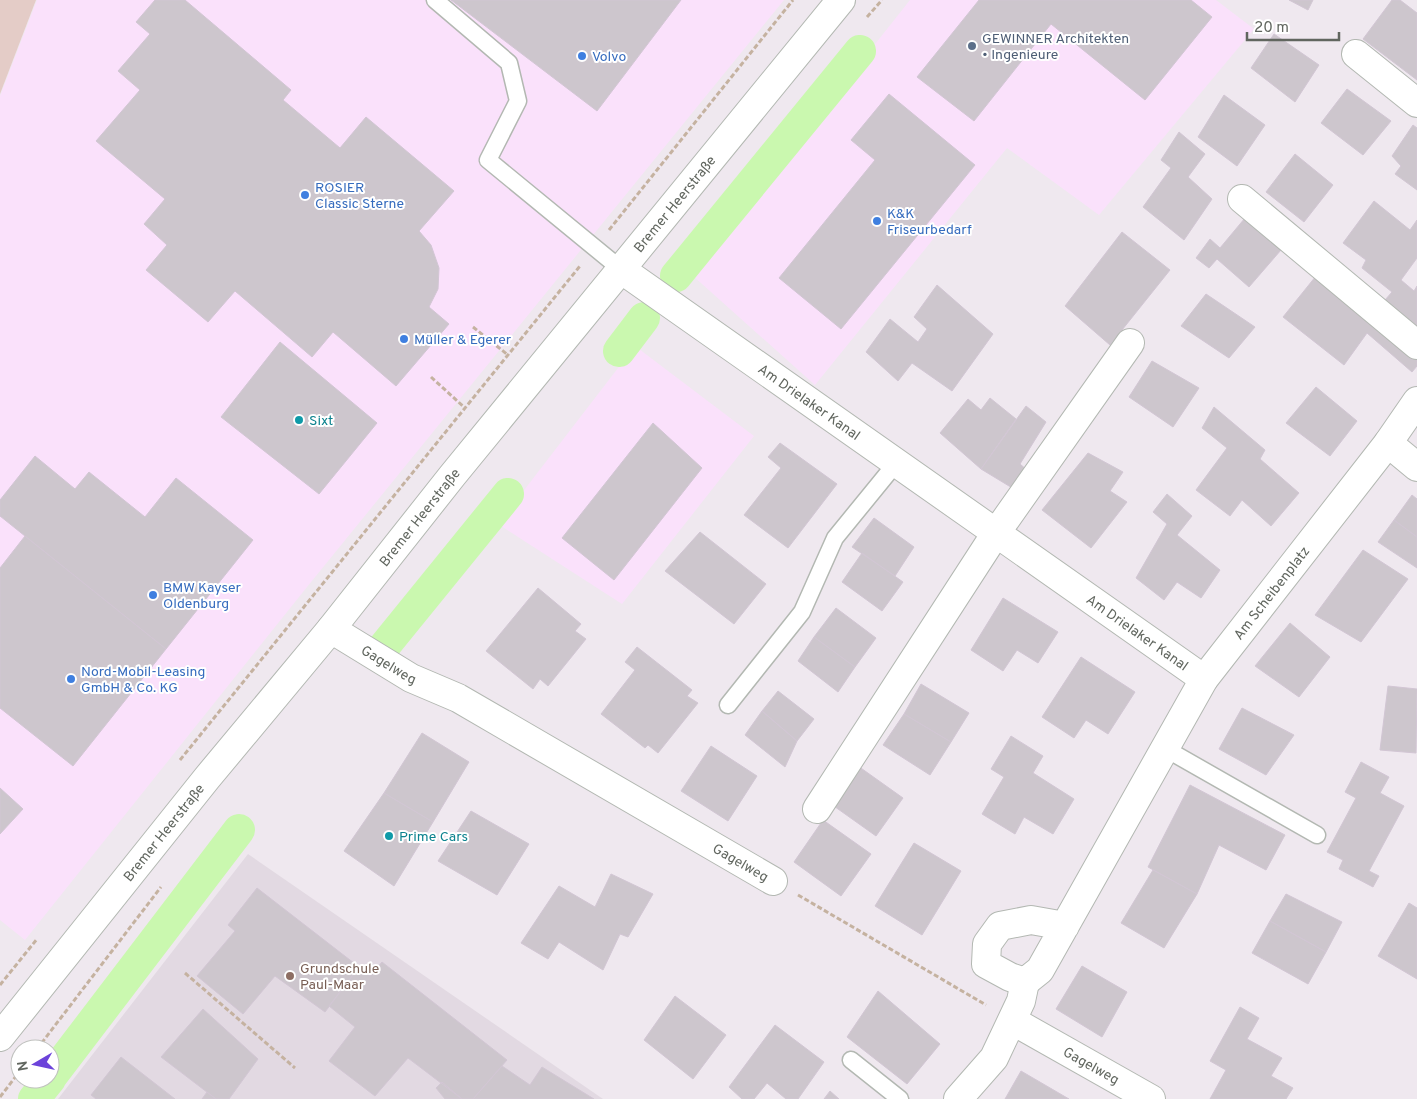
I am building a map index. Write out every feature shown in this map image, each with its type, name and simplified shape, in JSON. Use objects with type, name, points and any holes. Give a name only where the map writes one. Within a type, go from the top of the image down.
[{"type":"street","name":"Bremer Heerstraße","points":[[4,1024],[331,629],[452,476],[841,0]]},
{"type":"street","points":[[1356,54],[1417,103]]},
{"type":"street","points":[[1242,199],[1417,344]]},
{"type":"street","name":"Am Drielaker Kanal","points":[[622,270],[1204,679]]},
{"type":"street","points":[[817,809],[996,533],[1130,343]]},
{"type":"street","name":"Am Scheibenplatz","points":[[1025,982],[1040,970],[1166,750],[1204,679],[1388,443],[1417,401]]},
{"type":"street","points":[[1388,443],[1417,467]]},
{"type":"street","name":"Gagelweg","points":[[331,629],[411,678],[458,698],[773,881]]},
{"type":"street","points":[[958,1099],[994,1058],[1013,1021],[1021,1001],[1025,982],[1010,977],[986,964],[986,944],[1000,926],[1031,920],[1065,926]]},
{"type":"street","name":"Gagelweg","points":[[1013,1021],[1151,1099]]},
{"type":"lane","points":[[436,0],[509,63],[518,101],[488,160],[622,270]]},
{"type":"lane","points":[[728,705],[802,612],[834,538],[897,462]]},
{"type":"lane","points":[[1166,750],[1317,835]]},
{"type":"lane","points":[[851,1060],[900,1099]]},
{"type":"path","points":[[178,763],[793,0]]},
{"type":"path","points":[[473,326],[508,355]]},
{"type":"path","points":[[432,377],[465,408]]},
{"type":"path","name":"Gagelweg","points":[[773,881],[1013,1021]]},
{"type":"path","points":[[0,985],[38,938]]},
{"type":"path","points":[[185,973],[295,1068]]},
{"type":"path","points":[[0,1097],[10,1084]]},
{"type":"shaded area","points":[[0,0],[36,0],[0,94]]},
{"type":"shaded area","points":[[37,0],[784,0],[307,587],[25,940],[0,920],[0,96]]},
{"type":"shaded area","points":[[910,0],[1216,0],[1254,29],[1099,215],[1007,148],[815,385],[692,275]]},
{"type":"shaded area","points":[[635,346],[754,436],[622,604],[498,524]]},
{"type":"shaded area","name":"Grundschule Paul-Maar","points":[[248,854],[603,1099],[58,1099]]},
{"type":"building","name":"ROSIER Classic Sterne","points":[[155,0],[185,0],[291,90],[283,100],[340,148],[366,117],[454,191],[419,231],[431,245],[439,268],[438,289],[429,307],[449,324],[396,386],[333,332],[312,357],[235,291],[208,322],[146,270],[167,245],[144,224],[165,199],[96,141],[140,90],[118,71],[150,34],[136,22]]},
{"type":"building","name":"Volvo","points":[[451,0],[681,0],[597,111]]},
{"type":"building","points":[[979,0],[1191,0],[1212,17],[1145,100],[1051,24],[974,121],[917,77]]},
{"type":"building","points":[[1289,0],[1313,0],[1308,10]]},
{"type":"building","points":[[1392,0],[1400,0],[1417,13],[1417,80],[1363,39]]},
{"type":"building","points":[[1274,34],[1319,65],[1295,102],[1251,68]]},
{"type":"building","points":[[1347,89],[1391,121],[1363,155],[1321,123]]},
{"type":"building","name":"K&K Friseurbedarf","points":[[889,94],[975,165],[841,329],[779,278],[875,160],[851,140]]},
{"type":"building","points":[[1224,95],[1265,125],[1237,166],[1198,137]]},
{"type":"building","points":[[1413,125],[1417,128],[1417,190],[1395,174],[1401,166],[1392,156]]},
{"type":"building","points":[[1179,132],[1205,154],[1188,177],[1212,199],[1184,240],[1143,207],[1171,168],[1161,160]]},
{"type":"building","points":[[1295,154],[1333,185],[1304,222],[1266,192]]},
{"type":"building","points":[[1374,201],[1410,230],[1417,220],[1417,258],[1401,280],[1414,291],[1417,286],[1417,327],[1385,300],[1392,292],[1362,268],[1366,260],[1343,243]]},
{"type":"building","points":[[1245,218],[1281,250],[1249,287],[1217,259],[1209,268],[1196,258],[1210,239],[1220,248]]},
{"type":"building","points":[[1122,232],[1170,270],[1110,345],[1065,306]]},
{"type":"building","points":[[1316,276],[1417,350],[1417,366],[1412,372],[1367,333],[1344,365],[1283,317]]},
{"type":"building","points":[[937,285],[993,334],[952,391],[912,363],[898,381],[866,352],[890,319],[918,342],[927,329],[914,317]]},
{"type":"building","points":[[1206,294],[1255,327],[1229,358],[1181,326]]},
{"type":"building","name":"Sixt","points":[[280,342],[377,423],[319,494],[221,417]]},
{"type":"building","points":[[1152,361],[1199,388],[1173,427],[1129,397]]},
{"type":"building","points":[[1316,387],[1357,421],[1330,456],[1286,423]]},
{"type":"building","points":[[990,398],[1016,419],[981,469],[940,433],[968,399],[981,410]]},
{"type":"building","points":[[1026,406],[1046,422],[1020,464],[1028,471],[1014,489],[981,469]]},
{"type":"building","points":[[1214,407],[1265,450],[1260,459],[1299,493],[1271,526],[1242,500],[1230,516],[1196,490],[1227,448],[1202,428]]},
{"type":"building","points":[[653,423],[702,468],[614,580],[562,538]]},
{"type":"building","points":[[780,443],[837,484],[788,548],[744,515],[781,468],[768,457]]},
{"type":"building","points":[[1088,453],[1123,472],[1110,491],[1127,502],[1091,548],[1042,510]]},
{"type":"building","name":"BMW Kayser Oldenburg","points":[[35,456],[75,489],[89,472],[145,517],[176,478],[253,540],[166,649],[0,516],[0,500]]},
{"type":"building","points":[[1167,494],[1192,516],[1177,535],[1220,570],[1201,598],[1177,582],[1164,600],[1136,578],[1167,524],[1153,512]]},
{"type":"building","points":[[1412,495],[1417,499],[1417,537],[1394,520]]},
{"type":"building","points":[[874,518],[914,547],[895,576],[852,547]]},
{"type":"building","points":[[1394,520],[1417,537],[1417,568],[1378,542]]},
{"type":"building","points":[[700,532],[766,584],[734,624],[665,571]]},
{"type":"building","name":"Nord-Mobil-Leasing GmbH & Co. KG","points":[[25,536],[166,649],[73,766],[0,708],[0,568]]},
{"type":"building","points":[[1363,550],[1408,579],[1361,642],[1315,615]]},
{"type":"building","points":[[862,553],[903,582],[882,611],[842,582]]},
{"type":"building","points":[[538,588],[581,624],[575,631],[586,639],[548,686],[540,679],[533,689],[486,651]]},
{"type":"building","points":[[1003,598],[1058,632],[1038,663],[1017,650],[1003,671],[971,650]]},
{"type":"building","points":[[836,608],[876,638],[855,667],[814,637]]},
{"type":"building","points":[[1290,623],[1330,657],[1299,697],[1255,666]]},
{"type":"building","points":[[814,637],[855,667],[838,692],[798,661]]},
{"type":"building","points":[[637,647],[692,690],[687,696],[698,703],[658,753],[648,745],[645,748],[601,714],[635,670],[625,662]]},
{"type":"building","points":[[1081,657],[1135,692],[1108,734],[1086,720],[1074,738],[1042,717]]},
{"type":"building","points":[[921,684],[969,713],[951,742],[904,714]]},
{"type":"building","points":[[1388,686],[1417,689],[1416,753],[1380,750]]},
{"type":"building","points":[[778,691],[814,719],[797,741],[762,711]]},
{"type":"building","points":[[1242,708],[1294,735],[1266,775],[1219,749]]},
{"type":"building","points":[[762,711],[797,741],[785,767],[745,735]]},
{"type":"building","points":[[904,714],[951,742],[930,775],[883,745]]},
{"type":"building","name":"Prime Cars","points":[[422,733],[469,762],[433,822],[384,793]]},
{"type":"building","points":[[1011,736],[1043,756],[1033,773],[1074,799],[1053,834],[1024,817],[1015,834],[982,814],[1004,777],[991,769]]},
{"type":"building","points":[[711,746],[757,776],[728,821],[681,791]]},
{"type":"building","points":[[1361,762],[1389,777],[1380,793],[1404,806],[1369,871],[1379,876],[1373,887],[1339,869],[1343,860],[1327,852],[1356,798],[1345,792]]},
{"type":"building","points":[[858,766],[903,798],[876,836],[831,804]]},
{"type":"building","points":[[1190,785],[1285,835],[1266,870],[1219,845],[1197,894],[1148,867]]},
{"type":"building","points":[[0,788],[23,809],[0,834]]},
{"type":"building","name":"Prime Cars","points":[[384,793],[433,822],[394,886],[344,851]]},
{"type":"building","points":[[471,811],[529,844],[497,895],[438,861]]},
{"type":"building","points":[[823,820],[871,854],[841,896],[794,862]]},
{"type":"building","points":[[914,843],[961,871],[922,935],[875,906]]},
{"type":"building","points":[[1153,870],[1197,894],[1164,948],[1121,923]]},
{"type":"building","points":[[611,874],[653,894],[628,937],[620,934],[603,970],[559,942],[548,959],[521,943],[559,886],[595,907]]},
{"type":"building","points":[[257,888],[359,967],[325,1012],[275,976],[243,1014],[197,976],[235,931],[228,925]]},
{"type":"building","points":[[1286,894],[1342,922],[1326,952],[1270,921]]},
{"type":"building","points":[[1409,903],[1417,908],[1417,979],[1378,956]]},
{"type":"building","points":[[1270,921],[1326,952],[1308,984],[1252,953]]},
{"type":"building","points":[[382,962],[507,1060],[473,1099],[462,1099],[408,1058],[375,1096],[329,1061],[355,1027],[329,1006],[359,967],[370,976]]},
{"type":"building","points":[[1082,966],[1127,992],[1102,1037],[1056,1009]]},
{"type":"building","points":[[878,991],[940,1044],[907,1084],[847,1037]]},
{"type":"building","points":[[675,996],[726,1035],[693,1079],[644,1040]]},
{"type":"building","points":[[1240,1007],[1259,1018],[1247,1039],[1282,1058],[1271,1076],[1293,1088],[1286,1099],[1210,1099],[1226,1070],[1210,1061]]},
{"type":"building","points":[[203,1009],[258,1059],[229,1099],[216,1099],[161,1057]]},
{"type":"building","points":[[775,1025],[824,1062],[798,1099],[786,1099],[767,1083],[754,1099],[742,1099],[729,1087]]},
{"type":"building","points":[[121,1057],[175,1099],[96,1099],[91,1095]]},
{"type":"building","points":[[502,1066],[530,1085],[542,1067],[594,1099],[473,1099]]},
{"type":"building","points":[[1021,1071],[1069,1099],[1005,1099]]},
{"type":"building","points":[[442,1082],[462,1099],[445,1099],[436,1088]]},
{"type":"building","points":[[830,1091],[839,1099],[824,1099]]},
{"type":"building","points":[[207,1092],[216,1099],[202,1099]]},
{"type":"waterway","points":[[676,276],[860,51]]},
{"type":"waterway","points":[[619,351],[644,318]]},
{"type":"waterway","points":[[383,648],[508,494]]},
{"type":"waterway","points":[[60,1065],[239,830]]},
{"type":"waterway","points":[[34,1099],[42,1089]]},
{"type":"place","name":"GEWINNER Architekten • Ingenieure","points":[[972,46]]},
{"type":"place","name":"Volvo","points":[[582,56]]},
{"type":"place","name":"ROSIER Classic Sterne","points":[[305,195]]},
{"type":"place","name":"K&K Friseurbedarf","points":[[877,221]]},
{"type":"place","name":"Müller & Egerer","points":[[404,339]]},
{"type":"place","name":"Sixt","points":[[299,420]]},
{"type":"place","name":"BMW Kayser Oldenburg","points":[[153,595]]},
{"type":"place","name":"Nord-Mobil-Leasing GmbH & Co. KG","points":[[71,679]]},
{"type":"place","name":"Prime Cars","points":[[389,836]]},
{"type":"place","name":"Grundschule Paul-Maar","points":[[290,976]]}]
